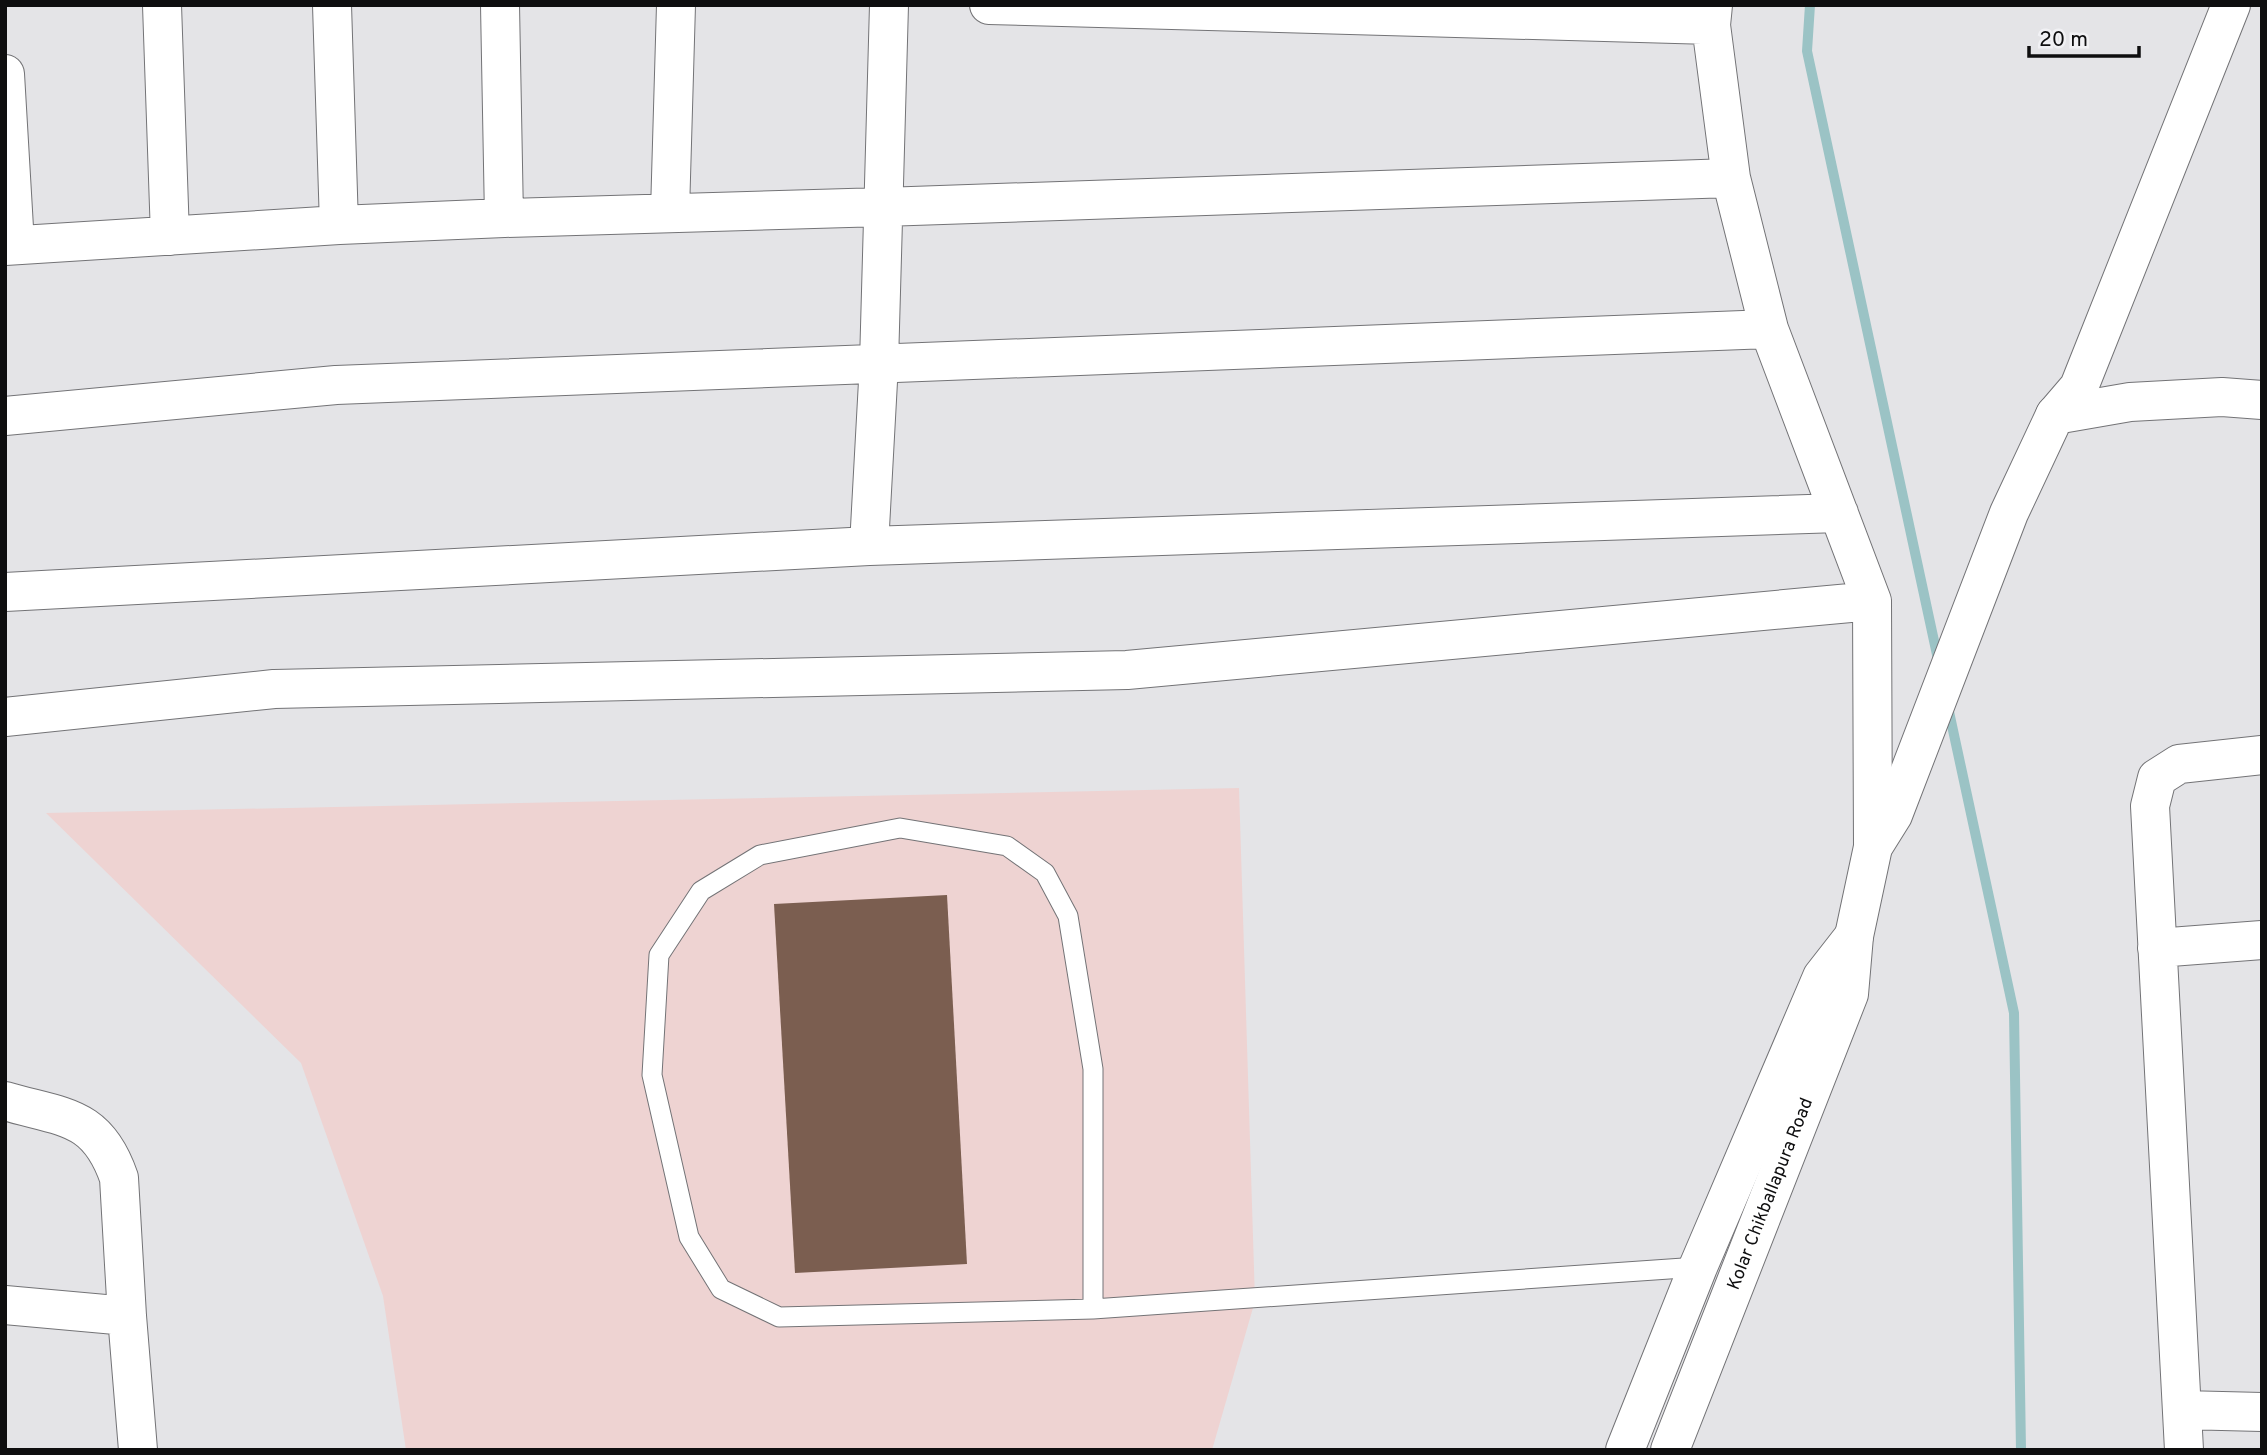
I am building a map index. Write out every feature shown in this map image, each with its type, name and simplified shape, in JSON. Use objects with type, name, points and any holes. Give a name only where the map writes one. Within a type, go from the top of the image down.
[{"type":"street","points":[[162,5],[170,236]]},
{"type":"street","points":[[332,5],[339,225]]},
{"type":"street","points":[[500,5],[504,218]]},
{"type":"street","points":[[670,212],[676,5]]},
{"type":"street","points":[[869,547],[879,363],[890,5]]},
{"type":"street","points":[[989,5],[1712,15],[1731,178],[1769,329],[1872,601],[1873,847]]},
{"type":"street","points":[[1873,847],[1893,815],[2009,513],[2055,415],[2079,387],[2231,5]]},
{"type":"street","points":[[5,74],[10,245],[504,218],[883,208],[1731,178]]},
{"type":"street","points":[[5,416],[335,385],[1769,329]]},
{"type":"street","points":[[2055,415],[2130,402],[2222,397],[2262,400]]},
{"type":"street","points":[[5,592],[869,547],[1839,513]]},
{"type":"street","points":[[5,717],[274,689],[1127,670],[1872,601]]},
{"type":"street","points":[[2184,1450],[2150,806],[2157,778],[2179,764],[2262,755]]},
{"type":"street","name":"Kolar Chikballapura Road","points":[[1670,1450],[1849,994],[1854,936],[1873,847]]},
{"type":"street","points":[[1625,1450],[1698,1267],[1822,977],[1854,936]]},
{"type":"street","points":[[2157,948],[2262,940]]},
{"type":"street","points":[[5,1101],[82,1124],[99,1137],[113,1158],[119,1178],[138,1450]]},
{"type":"street","points":[[5,1305],[127,1316]]},
{"type":"street","points":[[2182,1410],[2262,1412]]},
{"type":"lane","points":[[1093,1309],[1093,1069],[1068,916],[1045,873],[1007,846],[900,828],[760,855],[701,891],[659,955],[652,1075],[689,1237],[721,1289],[779,1317],[1093,1309],[1698,1267]]},
{"type":"shaded area","points":[[1239,788],[1255,1301],[1212,1450],[406,1450],[383,1296],[301,1063],[46,813]]},
{"type":"building","points":[[947,895],[967,1264],[795,1273],[774,904]]},
{"type":"waterway","points":[[1810,5],[1807,51],[1939,664]]},
{"type":"waterway","points":[[1948,707],[2014,1013],[2021,1450]]}]
